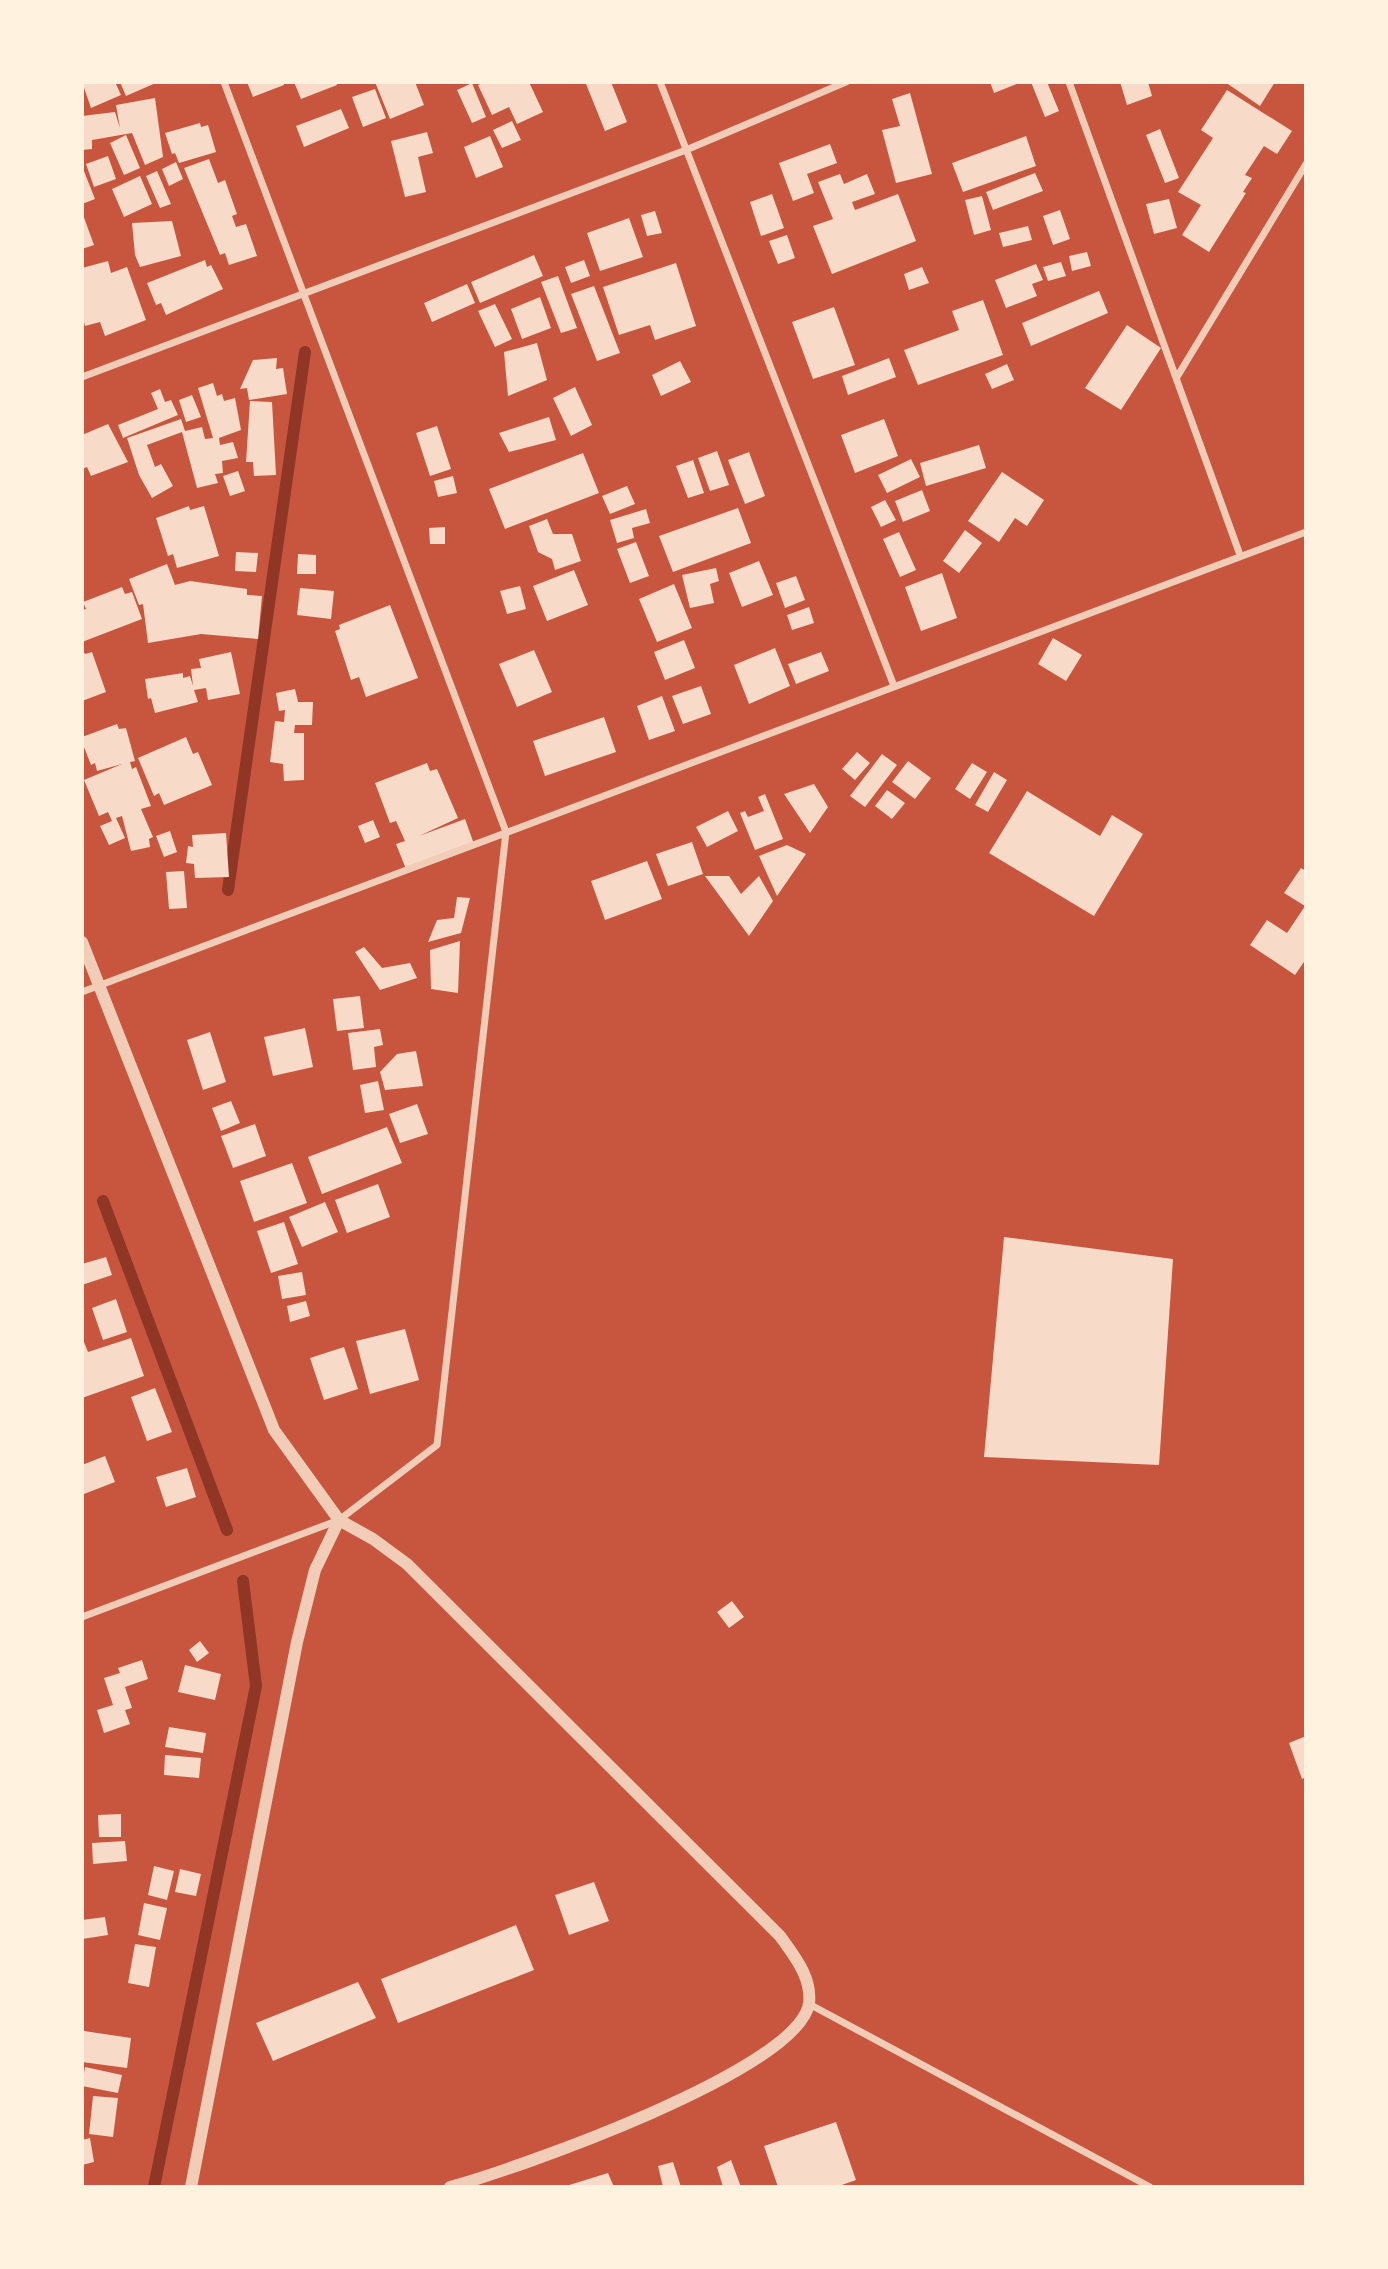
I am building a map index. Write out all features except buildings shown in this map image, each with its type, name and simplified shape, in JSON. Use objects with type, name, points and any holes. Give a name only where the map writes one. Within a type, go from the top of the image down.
[{"type":"street","points":[[82,1617],[339,1520],[437,1446],[506,832],[224,82]]},
{"type":"street","points":[[660,82],[894,686]]},
{"type":"street","points":[[82,377],[686,150],[846,82]]},
{"type":"street","points":[[1069,82],[1240,555]]},
{"type":"street","points":[[1177,377],[1306,164]]},
{"type":"street","points":[[82,992],[1306,532]]},
{"type":"street","points":[[82,942],[274,1430],[339,1520],[373,1539],[407,1564],[780,1936],[804,1970],[809,2004],[793,2032],[762,2054],[700,2088],[590,2141],[499,2174],[450,2187]]},
{"type":"street","points":[[191,2187],[297,1642],[315,1570],[339,1520]]},
{"type":"street","points":[[809,2004],[1150,2187]]},
{"type":"street","points":[[499,2174],[504,2187]]},
{"type":"waterway","points":[[228,890],[305,352]]},
{"type":"waterway","points":[[103,1201],[227,1530]]},
{"type":"waterway","points":[[154,2187],[256,1686],[243,1581]]}]
